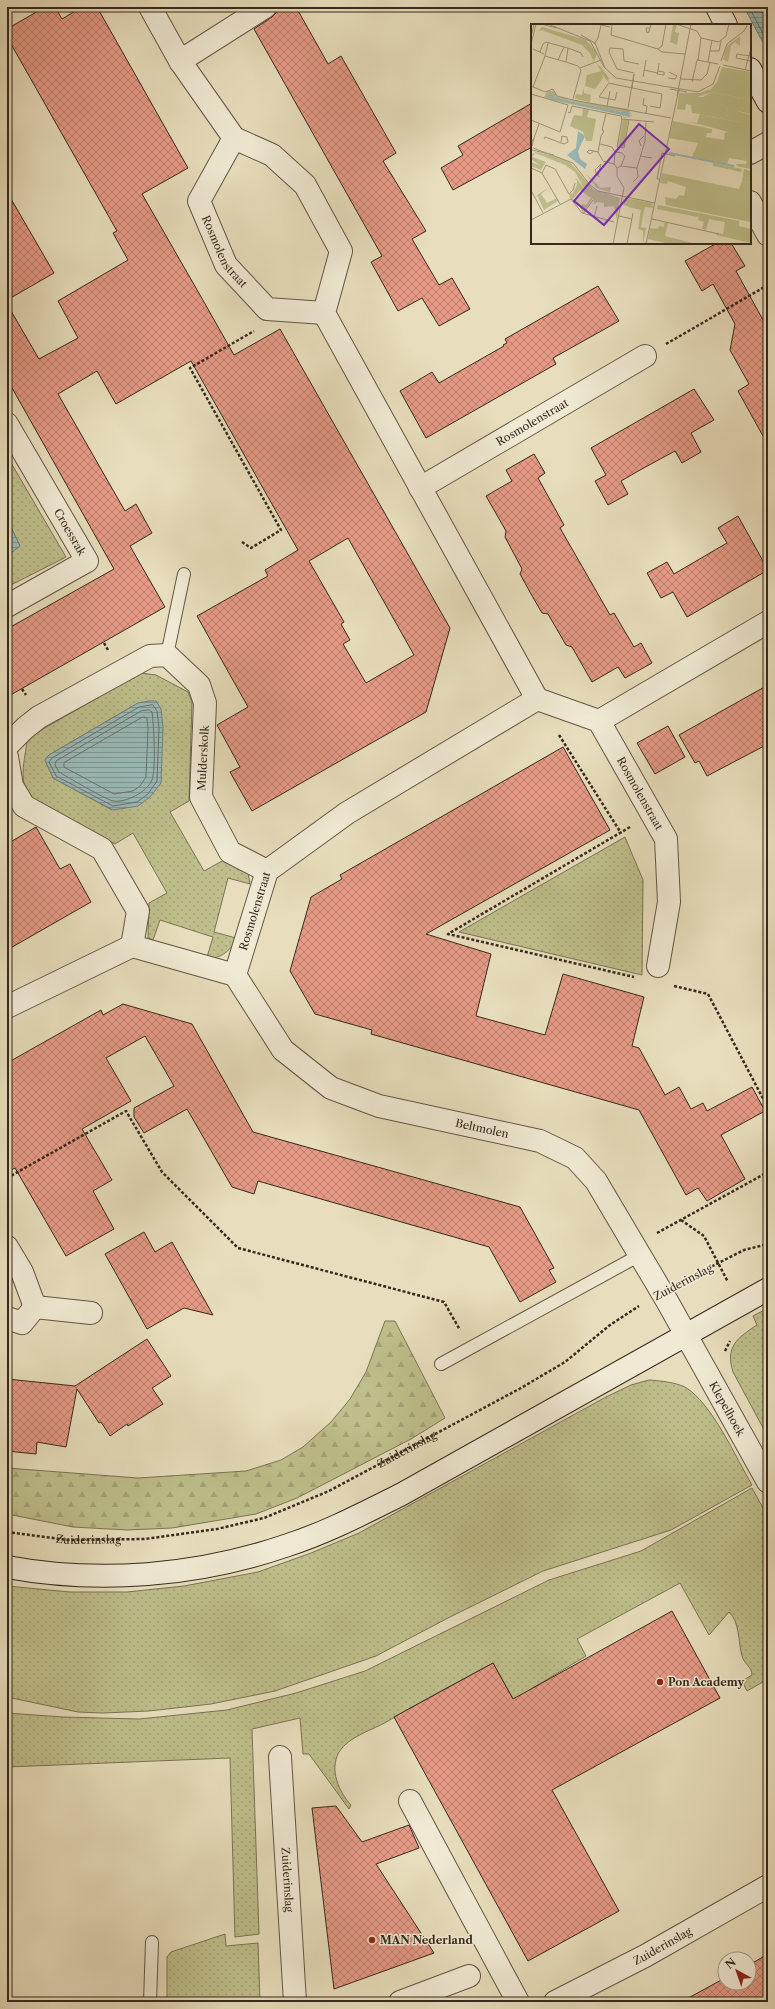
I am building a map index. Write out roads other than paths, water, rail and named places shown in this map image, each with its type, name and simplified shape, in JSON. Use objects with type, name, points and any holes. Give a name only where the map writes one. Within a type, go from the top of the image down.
[{"type":"street","points":[[150,7],[180,61],[234,138],[272,156],[305,185],[341,251],[324,312],[536,699],[599,721],[768,622]]},
{"type":"street","points":[[180,61],[266,7]]},
{"type":"street","points":[[717,7],[726,24]]},
{"type":"street","points":[[751,71],[768,102]]},
{"type":"street","name":"Rosmolenstraat","points":[[234,138],[199,201],[226,265],[267,309],[324,312]]},
{"type":"street","points":[[751,152],[768,143]]},
{"type":"street","points":[[751,204],[768,235]]},
{"type":"street","name":"Rosmolenstraat","points":[[420,488],[645,356]]},
{"type":"street","name":"Croessrak","points":[[7,424],[87,561],[7,606]]},
{"type":"street","points":[[7,746],[25,728],[45,714],[150,656],[167,655]]},
{"type":"street","name":"Mulderskolk","points":[[167,655],[200,685],[205,703],[201,797],[230,852],[267,871]]},
{"type":"street","name":"Rosmolenstraat","points":[[235,975],[267,871],[347,813],[536,699]]},
{"type":"street","name":"Rosmolenstraat","points":[[599,721],[666,839],[669,902],[658,966]]},
{"type":"street","points":[[7,757],[12,786],[24,806],[102,849],[138,911],[132,946]]},
{"type":"street","points":[[7,1007],[132,946],[235,975]]},
{"type":"street","name":"Beltmolen","points":[[235,975],[283,1050],[331,1088],[379,1106],[540,1141],[575,1158],[596,1180],[685,1335]]},
{"type":"street","points":[[7,1247],[22,1272],[35,1307]]},
{"type":"street","points":[[7,1567],[32,1571],[100,1576],[161,1574],[241,1559],[286,1546],[341,1524],[402,1494],[768,1290]]},
{"type":"street","points":[[35,1307],[91,1313]]},
{"type":"street","points":[[7,1318],[22,1323],[35,1307]]},
{"type":"street","name":"Klepelhoek","points":[[685,1335],[768,1482]]},
{"type":"street","name":"Zuiderinslag","points":[[280,1757],[295,2002]]},
{"type":"street","points":[[410,1801],[518,2002]]},
{"type":"street","name":"Zuiderinslag","points":[[555,2002],[645,1956],[768,1886]]},
{"type":"street","points":[[400,2002],[469,1976]]},
{"type":"lane","points":[[167,655],[184,574]]},
{"type":"lane","points":[[441,1364],[637,1250]]},
{"type":"lane","points":[[150,2002],[152,1942]]},
{"type":"water","points":[[744,7],[768,7],[768,52]]},
{"type":"water","points":[[7,519],[20,546],[7,556]]},
{"type":"water","points":[[156,701],[161,709],[163,728],[161,783],[150,797],[138,806],[113,810],[53,778],[45,760],[49,755],[138,703]]},
{"type":"place","name":"Pon Academy","points":[[660,1682]]},
{"type":"place","name":"MAN Nederland","points":[[372,1940]]}]
